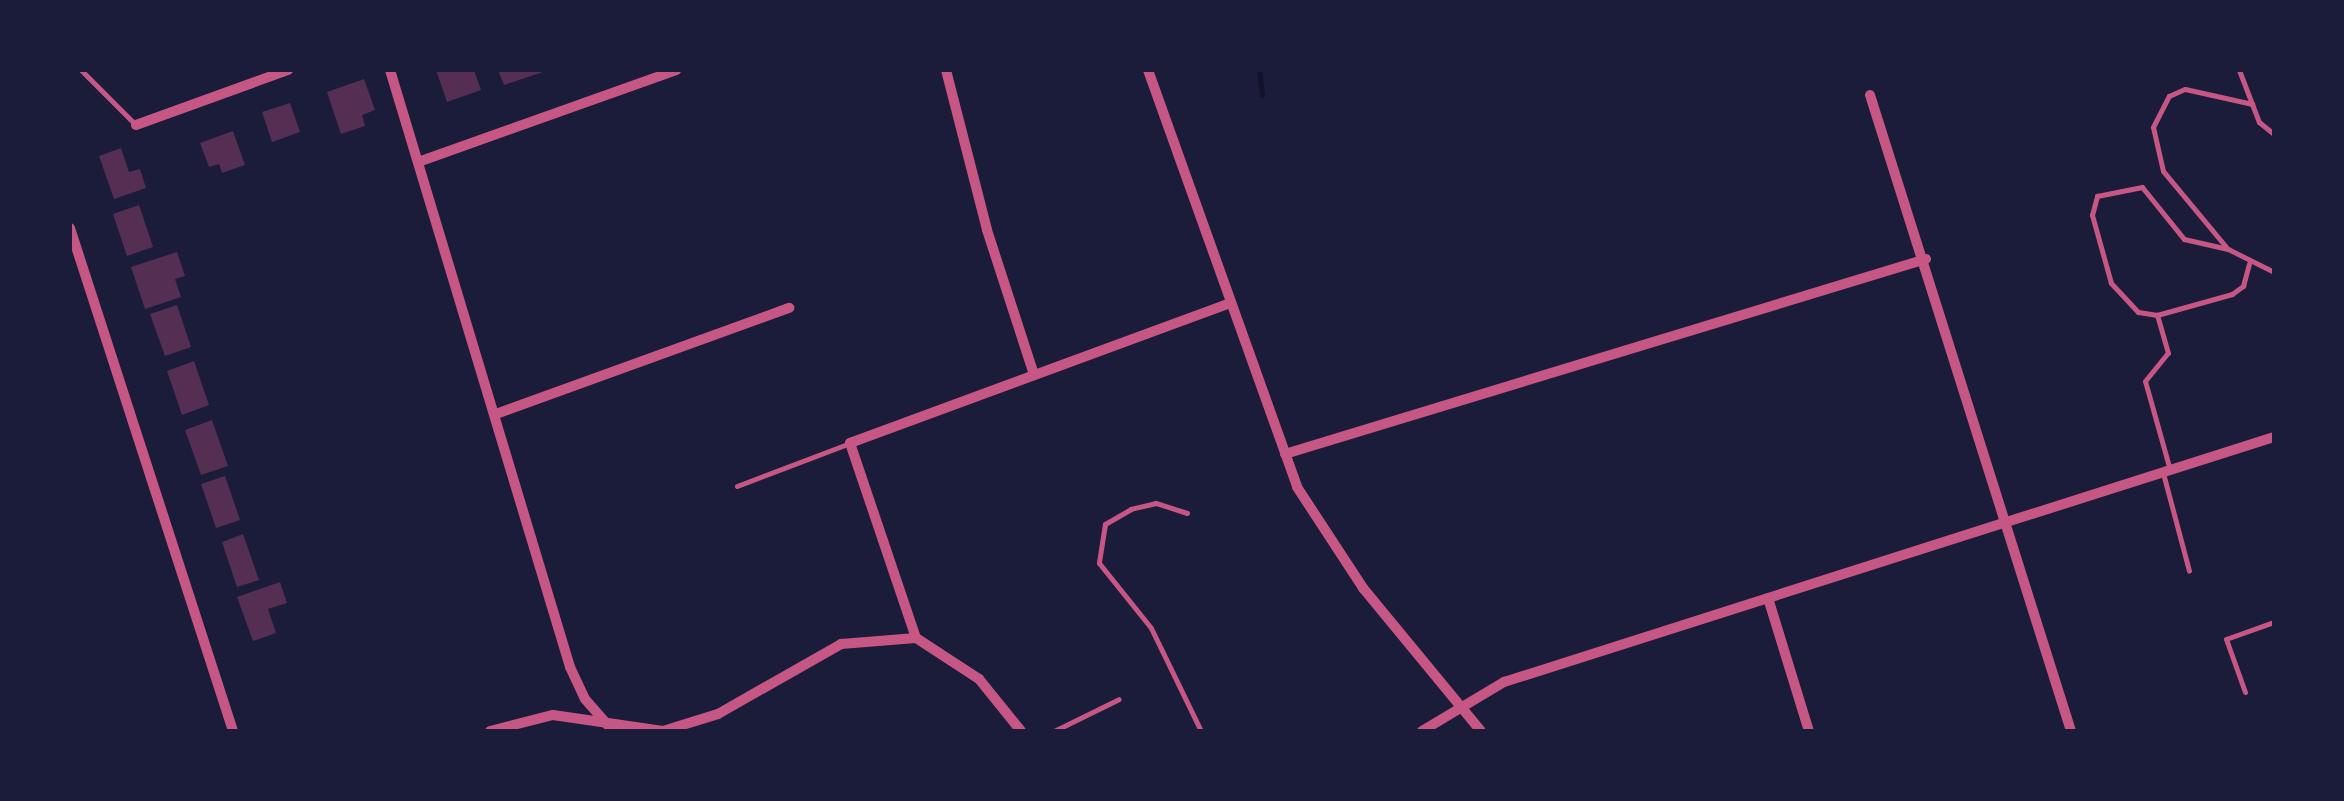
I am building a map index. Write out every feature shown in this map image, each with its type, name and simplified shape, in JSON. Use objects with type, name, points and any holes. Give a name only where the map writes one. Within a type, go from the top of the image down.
[{"type":"street","points":[[136,125],[288,70]]},
{"type":"street","points":[[390,70],[421,161],[570,668],[610,727]]},
{"type":"street","points":[[421,161],[676,70]]},
{"type":"street","points":[[946,70],[1034,375]]},
{"type":"street","points":[[1148,70],[1285,454],[1308,506],[1363,588],[1481,731]]},
{"type":"street","points":[[1870,95],[1926,259],[2072,731]]},
{"type":"street","points":[[70,228],[233,731]]},
{"type":"street","points":[[1285,454],[1926,259]]},
{"type":"street","points":[[916,638],[850,443],[1230,303]]},
{"type":"street","points":[[496,414],[788,308]]},
{"type":"street","points":[[1422,731],[1504,682],[2274,438]]},
{"type":"street","points":[[1768,598],[1809,731]]},
{"type":"street","points":[[490,731],[553,716],[610,727],[664,731],[702,721],[841,644],[916,638],[979,679],[1021,731]]},
{"type":"lane","points":[[81,70],[136,125]]},
{"type":"lane","points":[[2238,70],[2252,104],[2274,134]]},
{"type":"lane","points":[[2252,104],[2185,89],[2169,96],[2153,127],[2163,171],[2228,248],[2249,264],[2274,272]]},
{"type":"lane","points":[[2228,248],[2184,239],[2142,187],[2103,190],[2092,216],[2111,283],[2138,312],[2157,316],[2232,294],[2243,286],[2249,264]]},
{"type":"lane","points":[[2157,316],[2168,352],[2145,381],[2189,571]]},
{"type":"lane","points":[[737,486],[850,443]]},
{"type":"lane","points":[[1187,512],[1156,503],[1131,509],[1105,524],[1099,563],[1151,628],[1202,731]]},
{"type":"lane","points":[[2245,692],[2226,639],[2274,622]]},
{"type":"lane","points":[[1054,731],[1119,699]]},
{"type":"building","points":[[436,70],[474,70],[481,90],[447,102]]},
{"type":"building","points":[[498,70],[546,70],[546,71],[504,85]]},
{"type":"building","points":[[364,79],[375,110],[362,115],[365,126],[341,134],[327,92]]},
{"type":"building","points":[[290,103],[300,132],[272,142],[262,112]]},
{"type":"building","points":[[233,131],[245,165],[222,173],[219,164],[209,167],[200,143]]},
{"type":"building","points":[[121,148],[129,172],[140,169],[146,188],[114,199],[99,156]]},
{"type":"building","points":[[139,205],[153,247],[127,256],[113,214]]},
{"type":"building","points":[[177,252],[185,276],[175,279],[181,297],[145,309],[131,267]]},
{"type":"building","points":[[177,305],[191,347],[165,356],[150,314]]},
{"type":"building","points":[[194,361],[209,405],[182,415],[167,371]]},
{"type":"building","points":[[212,420],[228,466],[201,475],[185,430]]},
{"type":"building","points":[[225,476],[240,520],[216,528],[201,484]]},
{"type":"building","points":[[243,534],[259,580],[237,587],[222,542]]},
{"type":"building","points":[[280,582],[287,603],[268,609],[276,633],[253,641],[237,597]]},
{"type":"waterway","points":[[1259,70],[1262,95]]}]
